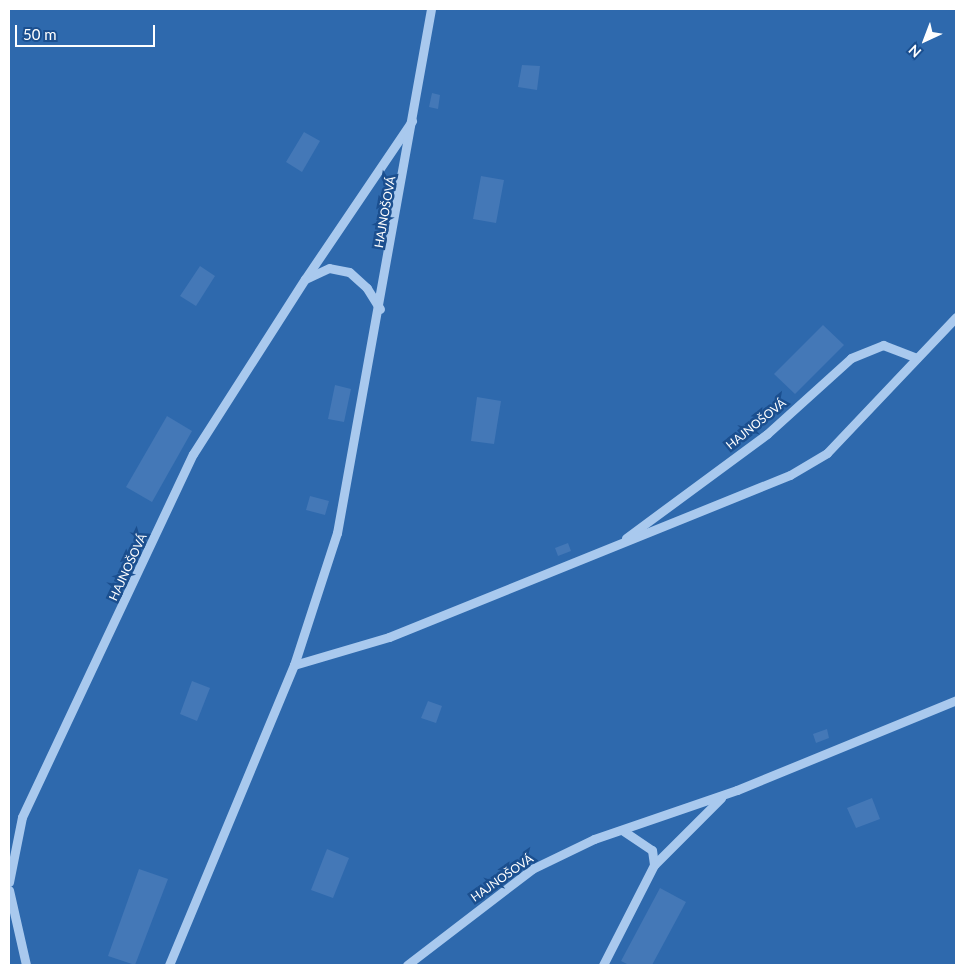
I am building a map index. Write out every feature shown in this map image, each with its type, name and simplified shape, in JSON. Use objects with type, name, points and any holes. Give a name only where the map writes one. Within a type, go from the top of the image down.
[{"type":"lane","name":"HAJNOŠOVÁ","points":[[169,965],[294,665],[337,533],[380,309],[414,118],[431,9]]},
{"type":"lane","name":"HAJNOŠOVÁ","points":[[9,882],[22,817],[193,454],[305,278],[414,118]]},
{"type":"lane","points":[[305,278],[329,268],[349,272],[367,288],[380,309]]},
{"type":"lane","name":"HAJNOŠOVÁ","points":[[294,665],[389,637],[616,546],[742,498],[826,453],[956,317]]},
{"type":"lane","name":"HAJNOŠOVÁ","points":[[616,546],[766,434],[851,358],[883,345],[917,358]]},
{"type":"lane","name":"HAJNOŠOVÁ","points":[[407,965],[532,869],[622,830],[727,794],[956,700]]},
{"type":"lane","name":"HAJNOŠOVÁ","points":[[603,965],[654,865],[695,819],[727,794]]},
{"type":"lane","points":[[622,830],[652,850],[654,865]]},
{"type":"lane","points":[[9,890],[26,965]]},
{"type":"shaded area","points":[[9,9],[956,9],[956,965],[9,965]]},
{"type":"building","points":[[522,65],[540,66],[537,90],[518,87]]},
{"type":"building","points":[[432,93],[440,95],[438,109],[429,107]]},
{"type":"building","points":[[304,132],[320,141],[302,172],[286,162]]},
{"type":"building","points":[[481,176],[504,180],[496,223],[473,219]]},
{"type":"building","points":[[200,266],[215,276],[196,306],[180,296]]},
{"type":"building","points":[[823,325],[844,345],[795,394],[774,374]]},
{"type":"building","points":[[335,385],[351,389],[344,422],[328,419]]},
{"type":"building","points":[[477,397],[501,401],[494,444],[471,441]]},
{"type":"building","points":[[167,416],[192,431],[152,502],[126,487]]},
{"type":"building","points":[[310,496],[329,501],[325,515],[306,510]]},
{"type":"building","points":[[568,543],[571,551],[558,556],[555,548]]},
{"type":"building","points":[[192,681],[210,688],[197,721],[180,714]]},
{"type":"building","points":[[428,701],[442,706],[436,723],[421,718]]},
{"type":"building","points":[[827,729],[829,738],[816,743],[813,734]]},
{"type":"building","points":[[872,798],[880,819],[856,828],[847,808]]},
{"type":"building","points":[[327,849],[349,858],[333,898],[311,890]]},
{"type":"building","points":[[139,869],[168,879],[135,965],[108,956]]},
{"type":"building","points":[[660,888],[686,902],[652,965],[629,965],[621,961]]}]
